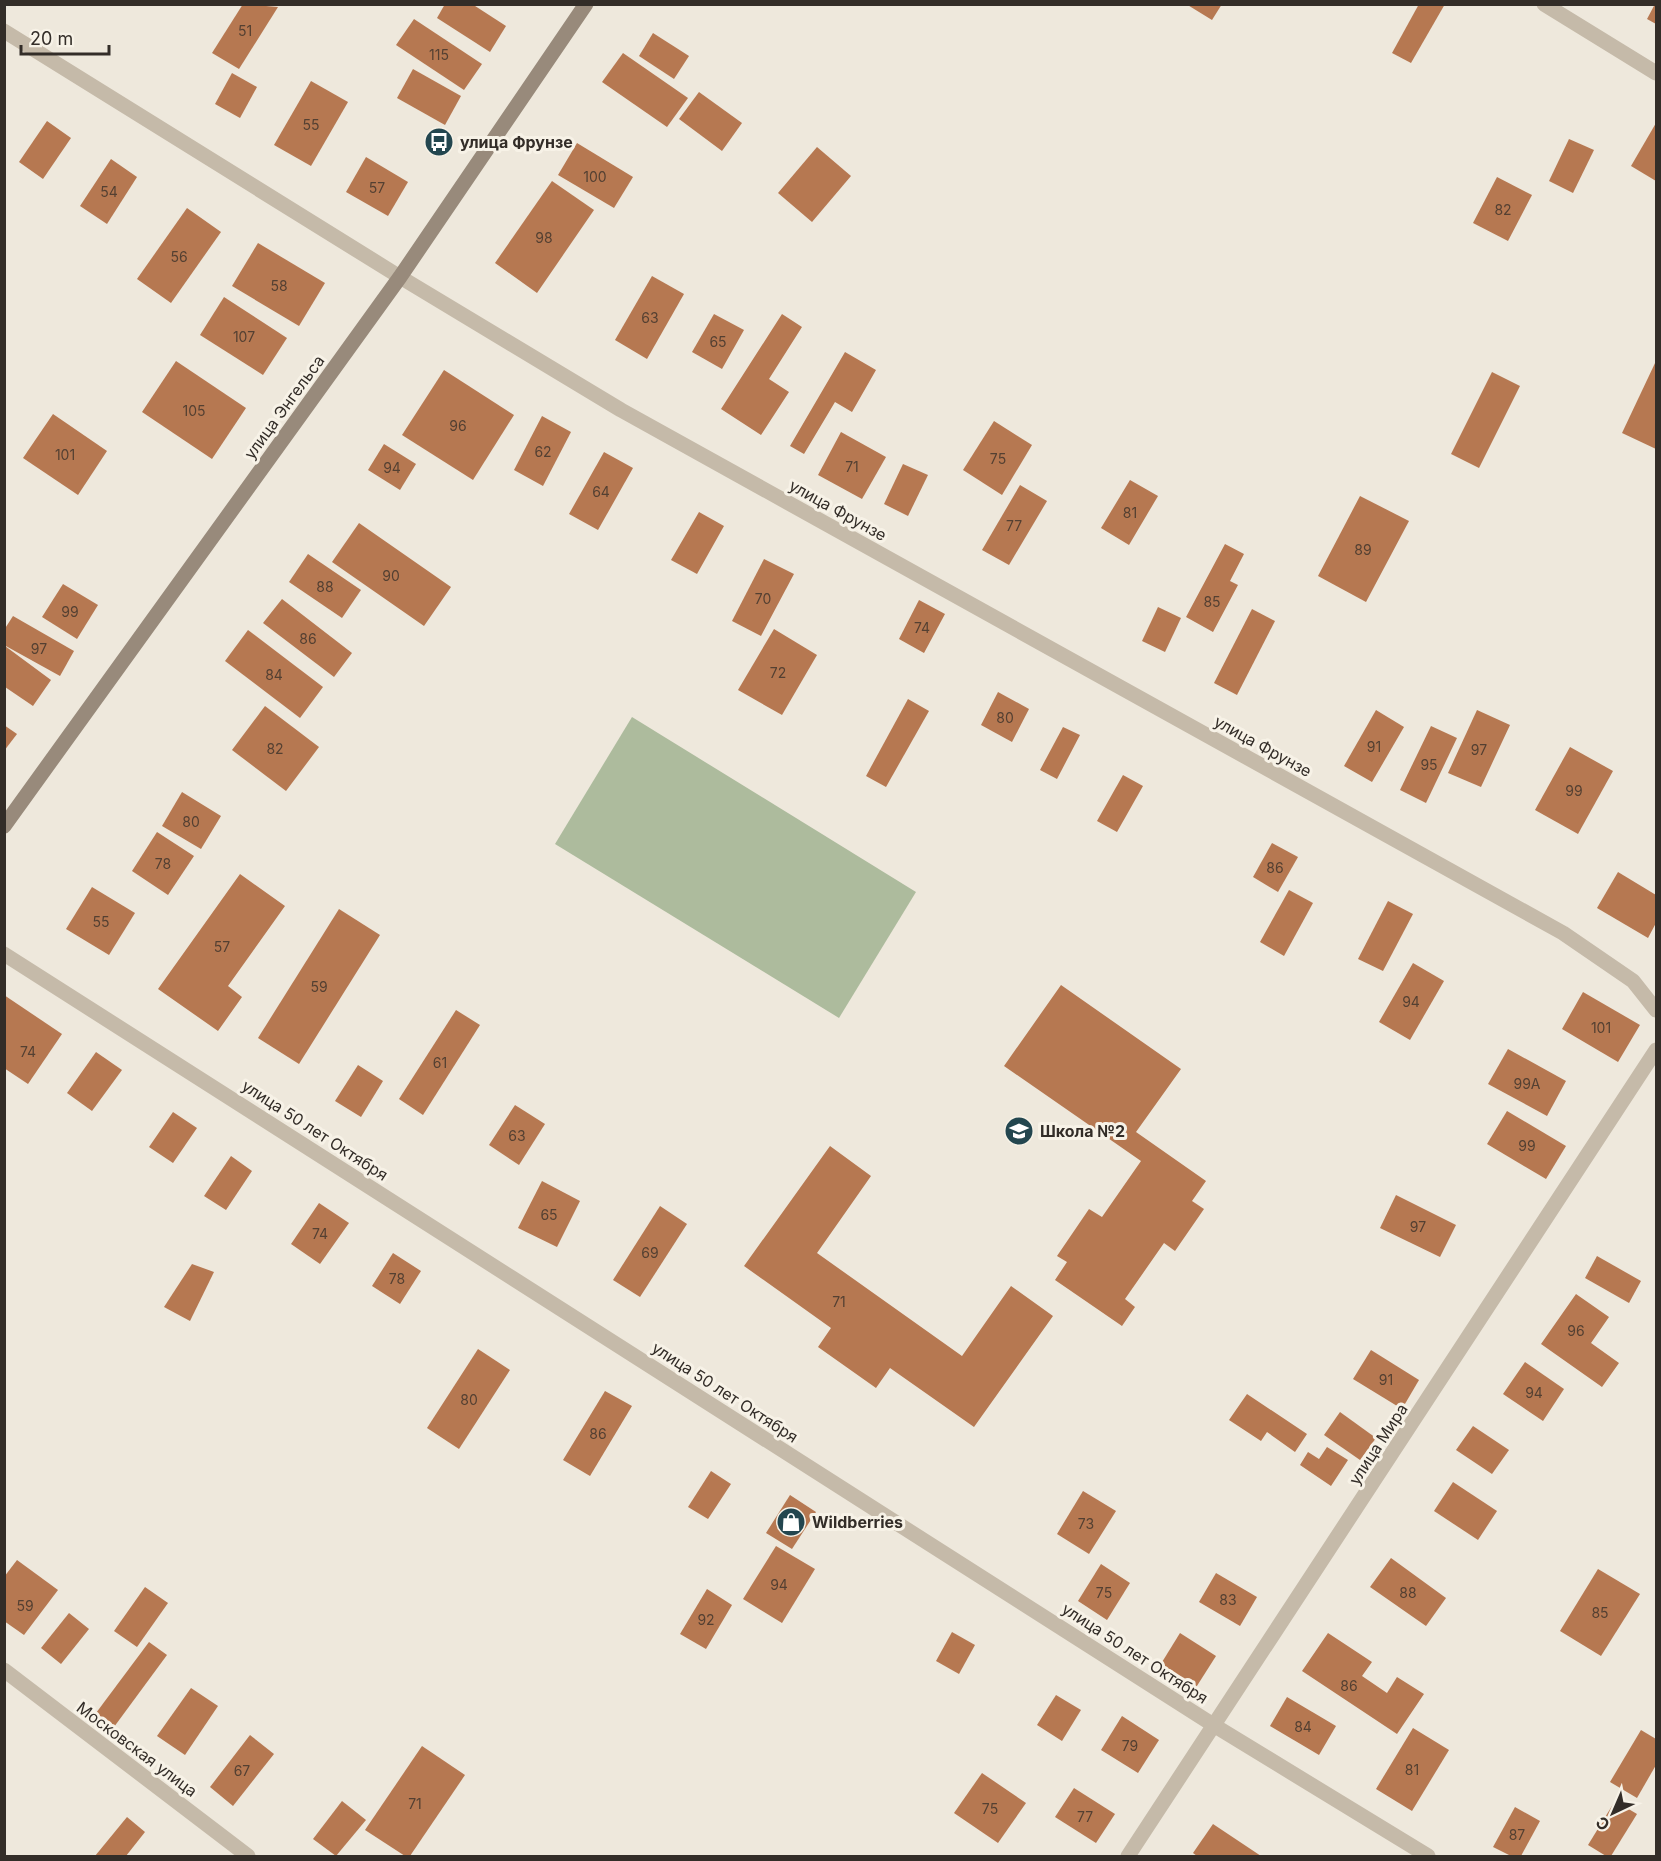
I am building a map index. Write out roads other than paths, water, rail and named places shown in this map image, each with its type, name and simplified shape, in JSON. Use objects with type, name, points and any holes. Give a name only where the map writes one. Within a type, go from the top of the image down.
[{"type":"main road","name":"улица Энгельса","points":[[4,826],[400,277],[586,4]]},
{"type":"street","points":[[1544,4],[1656,73]]},
{"type":"street","name":"улица Фрунзе","points":[[4,31],[400,277],[621,410],[1563,933],[1633,981],[1656,1010]]},
{"type":"street","name":"улица 50 лет Октября","points":[[4,954],[1215,1726],[1428,1857]]},
{"type":"street","name":"улица Мира","points":[[1128,1857],[1656,1050]]},
{"type":"street","name":"Московская улица","points":[[4,1670],[248,1857]]},
{"type":"place","name":"улица Фрунзе","points":[[439,142]]},
{"type":"place","name":"Школа №2","points":[[1019,1131]]},
{"type":"place","name":"Wildberries","points":[[791,1522]]}]
